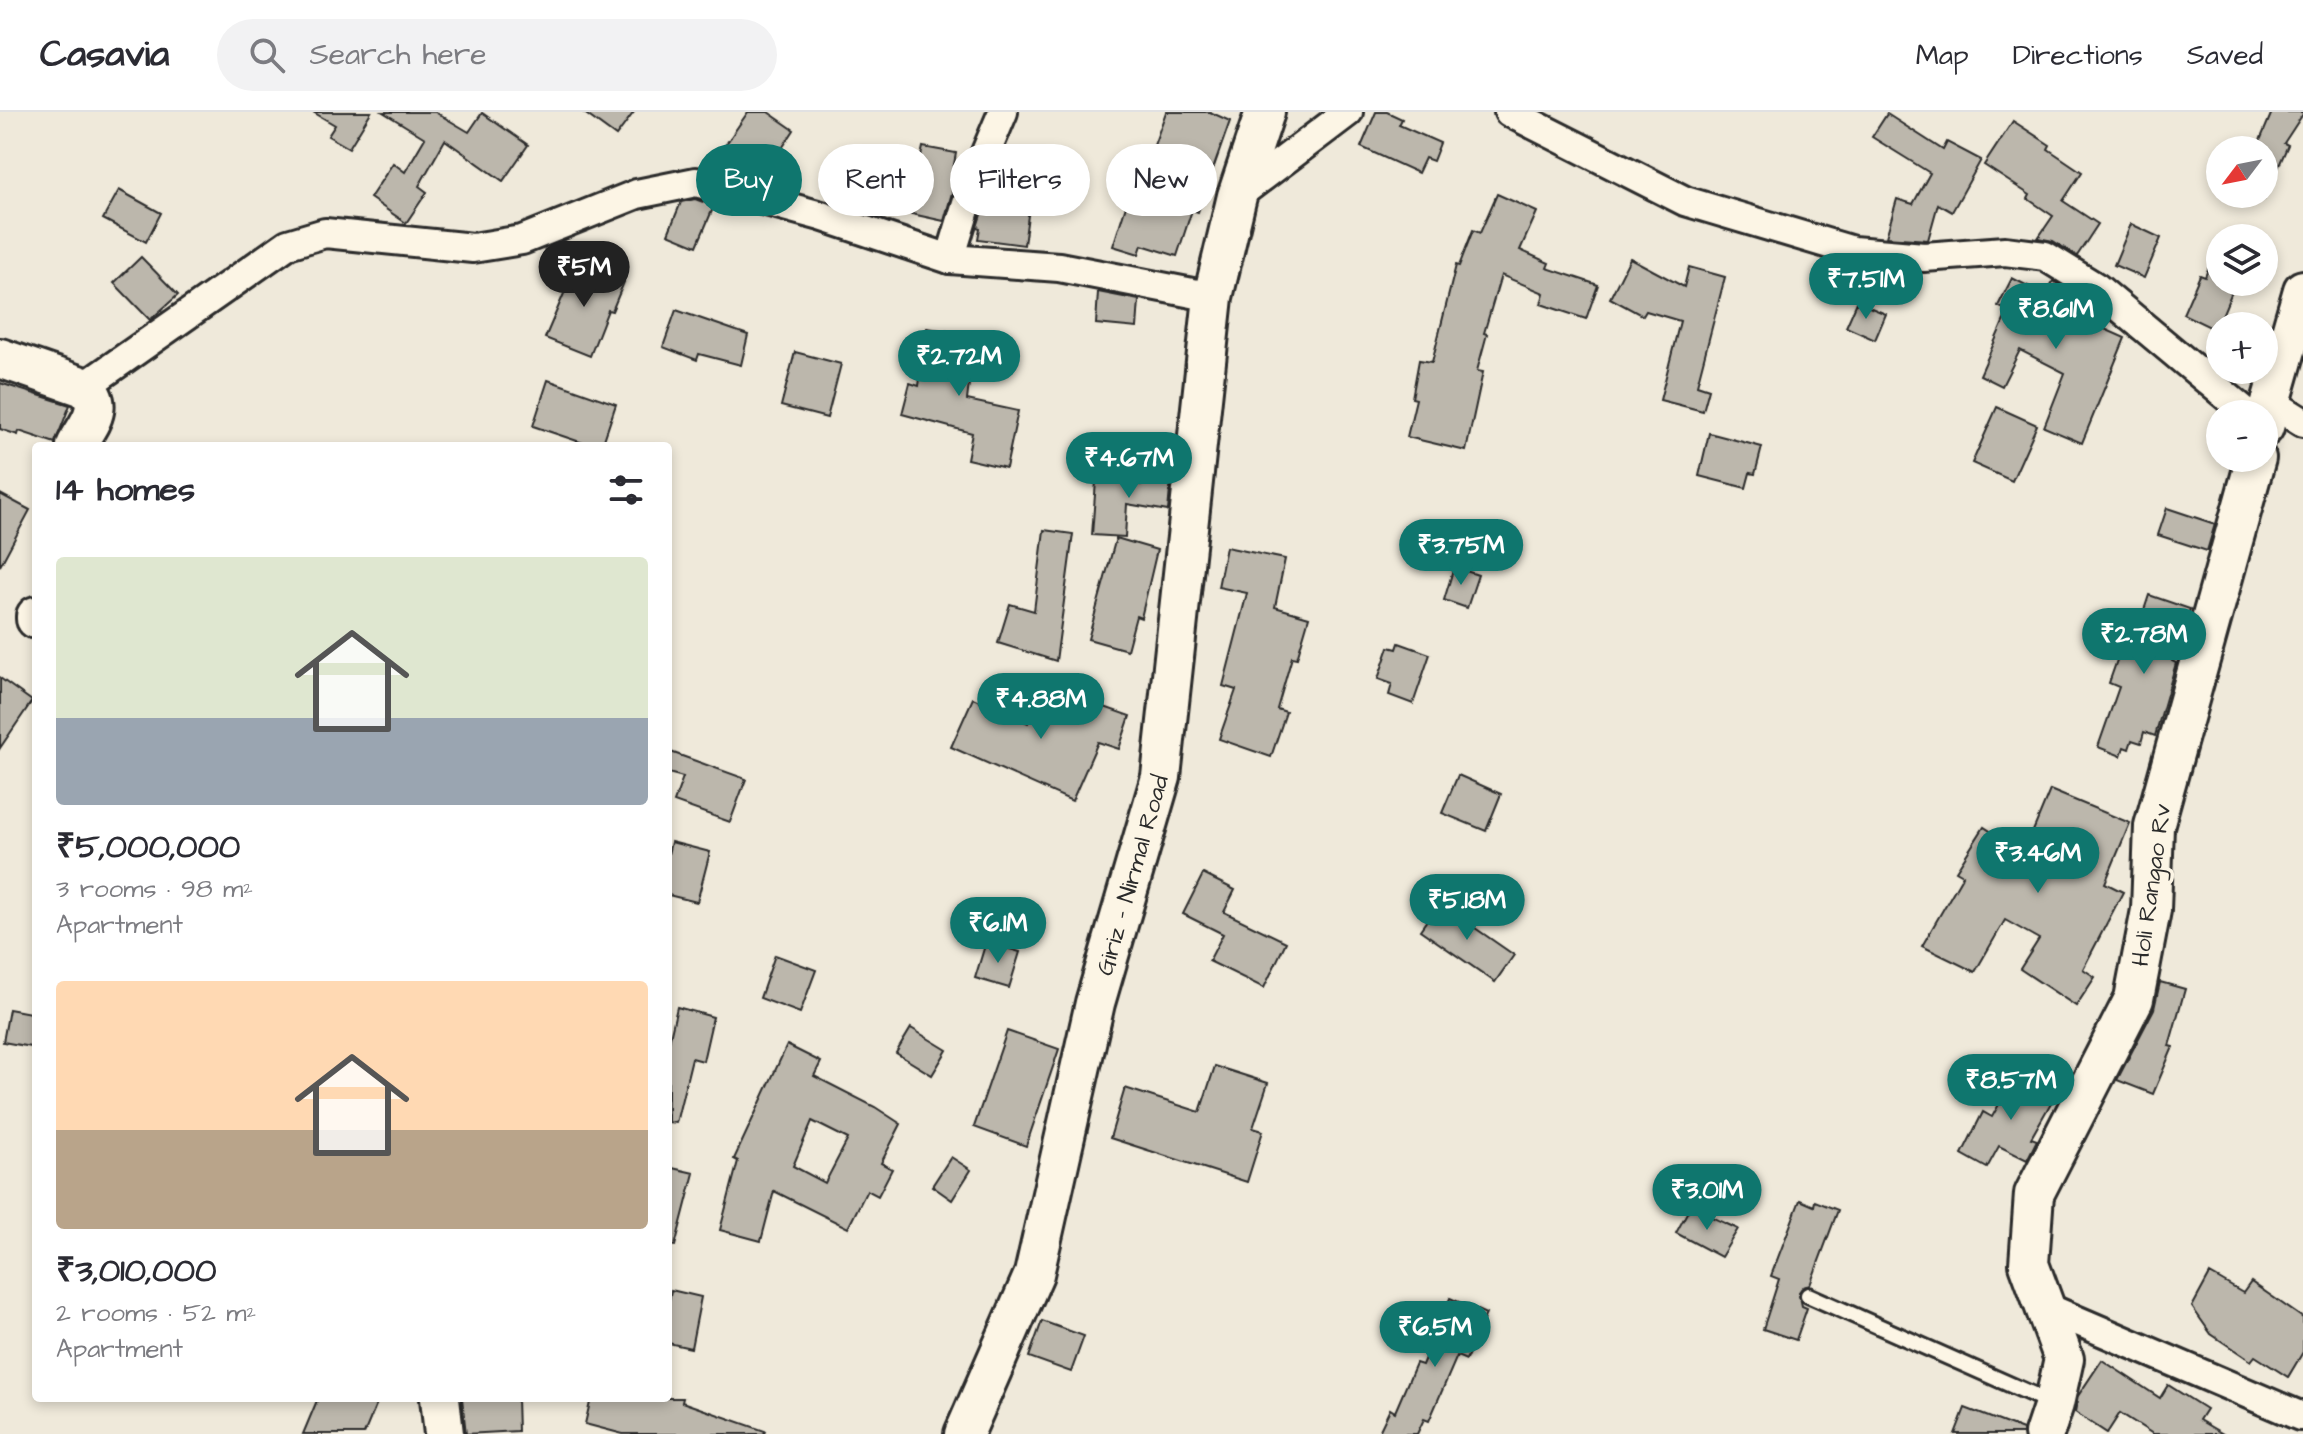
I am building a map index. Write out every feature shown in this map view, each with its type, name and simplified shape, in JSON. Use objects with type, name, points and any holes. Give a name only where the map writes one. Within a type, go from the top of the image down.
[{"type":"main road","name":"Giriz - Nirmal Road","points":[[964,1434],[1034,1274],[1095,1003],[1161,777],[1213,297],[1237,196],[1265,112]]},
{"type":"main road","points":[[2266,400],[2303,290]]},
{"type":"main road","points":[[0,358],[84,387],[97,402],[78,442]]},
{"type":"main road","name":"Holi Rangao Rv","points":[[2049,1419],[2064,1359],[2029,1264],[2034,1194],[2134,999],[2151,910],[2154,826],[2252,472]]},
{"type":"main road","points":[[440,1402],[444,1434]]},
{"type":"street","points":[[950,259],[973,183],[1003,112]]},
{"type":"street","points":[[1237,196],[1348,112]]},
{"type":"street","points":[[1509,112],[1685,201],[1853,251],[1924,257],[2005,251],[2045,256],[2097,288],[2243,400]]},
{"type":"street","points":[[84,387],[288,244],[325,233],[473,248],[522,240],[637,194],[696,182],[821,216],[950,259],[1059,267],[1213,297]]},
{"type":"street","points":[[2278,417],[2303,422]]},
{"type":"street","points":[[2043,1306],[2300,1420]]},
{"type":"lane","points":[[1808,1295],[2049,1419]]},
{"type":"building","points":[[313,112],[371,112],[349,148],[328,136],[335,125]]},
{"type":"building","points":[[383,112],[435,112],[469,132],[482,113],[528,145],[503,181],[445,140],[419,186],[427,192],[406,223],[370,198],[393,163],[405,172],[425,138]]},
{"type":"building","points":[[583,112],[634,112],[616,136]]},
{"type":"building","points":[[748,112],[768,112],[794,130],[785,144],[726,144]]},
{"type":"building","points":[[1166,112],[1210,112],[1230,121],[1217,158],[1217,144],[1154,144]]},
{"type":"building","points":[[1376,112],[1387,112],[1402,119],[1399,125],[1440,143],[1433,161],[1425,158],[1418,173],[1361,147]]},
{"type":"building","points":[[2272,112],[2303,112],[2284,143],[2288,145],[2278,168],[2278,136],[2262,136]]},
{"type":"building","points":[[1887,114],[1943,150],[1947,142],[1981,160],[1952,212],[1938,204],[1928,240],[1886,237],[1897,199],[1913,204],[1930,173],[1872,137]]},
{"type":"building","points":[[2013,121],[2050,145],[2048,149],[2082,172],[2063,201],[2098,224],[2077,256],[2053,241],[2038,238],[2053,216],[2028,199],[2030,195],[1984,165]]},
{"type":"building","points":[[934,149],[950,152],[950,200],[944,221],[921,216],[934,216]]},
{"type":"building","points":[[119,190],[161,213],[146,242],[103,219]]},
{"type":"building","points":[[1497,194],[1537,212],[1520,250],[1549,263],[1547,268],[1598,285],[1586,319],[1541,304],[1544,293],[1501,275],[1484,333],[1487,334],[1477,371],[1483,372],[1466,451],[1407,437],[1416,399],[1412,398],[1419,360],[1432,362],[1456,265],[1459,266],[1473,230],[1480,233]]},
{"type":"building","points":[[696,199],[696,216],[710,216],[697,246],[668,234],[681,202]]},
{"type":"building","points":[[981,216],[1028,216],[1024,245],[978,239],[980,228],[977,227]]},
{"type":"building","points":[[1123,216],[1190,216],[1177,256],[1142,245],[1139,254],[1113,246]]},
{"type":"building","points":[[2131,224],[2161,238],[2144,278],[2114,265]]},
{"type":"building","points":[[141,257],[178,295],[150,320],[114,283]]},
{"type":"building","points":[[1630,258],[1684,287],[1689,267],[1725,277],[1697,385],[1709,389],[1703,411],[1660,400],[1680,321],[1646,311],[1643,316],[1610,298]]},
{"type":"building","points":[[577,263],[624,282],[612,311],[608,310],[590,356],[545,338]]},
{"type":"building","points":[[2206,274],[2206,296],[2230,296],[2224,312],[2206,312],[2206,325],[2183,314],[2200,275],[2205,277]]},
{"type":"building","points":[[2012,278],[2046,295],[2053,281],[2089,303],[2082,319],[2125,338],[2082,443],[2044,427],[2065,373],[2020,350],[2002,386],[1980,375],[2008,311],[1998,306]]},
{"type":"building","points":[[1098,292],[1139,300],[1137,328],[1096,324]]},
{"type":"building","points":[[1857,302],[1886,314],[1875,340],[1846,327]]},
{"type":"building","points":[[676,310],[748,335],[741,365],[699,354],[697,360],[663,347]]},
{"type":"building","points":[[927,328],[975,335],[967,400],[1018,411],[1006,468],[967,459],[972,433],[902,414],[910,383],[919,386]]},
{"type":"building","points":[[795,352],[841,364],[827,418],[781,406]]},
{"type":"building","points":[[548,380],[616,404],[603,442],[580,442],[533,426]]},
{"type":"building","points":[[0,383],[70,405],[55,442],[0,429]]},
{"type":"building","points":[[1997,407],[2037,425],[2012,481],[1972,463]]},
{"type":"building","points":[[1709,433],[1762,447],[1755,474],[1750,473],[1746,488],[1699,476]]},
{"type":"building","points":[[1149,463],[1172,467],[1168,511],[1127,504],[1125,537],[1092,535],[1096,481],[1145,485]]},
{"type":"building","points":[[0,494],[30,510],[0,566]]},
{"type":"building","points":[[2167,508],[2215,524],[2207,551],[2158,535]]},
{"type":"building","points":[[1044,530],[1073,534],[1056,661],[998,643],[1010,604],[1034,611]]},
{"type":"building","points":[[1116,538],[1157,550],[1141,618],[1136,616],[1127,650],[1088,639]]},
{"type":"building","points":[[1226,547],[1285,559],[1275,607],[1309,617],[1297,658],[1292,657],[1277,709],[1286,712],[1271,757],[1219,739],[1236,690],[1223,686],[1247,593],[1218,587]]},
{"type":"building","points":[[1454,567],[1478,575],[1467,608],[1444,600]]},
{"type":"building","points":[[2149,595],[2190,609],[2172,661],[2176,663],[2155,736],[2144,732],[2141,743],[2132,740],[2129,749],[2124,747],[2121,756],[2098,747],[2119,687],[2109,683],[2123,643],[2132,647]]},
{"type":"building","points":[[1399,643],[1430,654],[1413,704],[1389,695],[1392,684],[1378,679],[1389,647],[1397,649]]},
{"type":"building","points":[[0,678],[32,701],[0,748]]},
{"type":"building","points":[[1073,696],[1130,716],[1119,749],[1098,742],[1072,801],[951,747],[973,698],[1028,723],[1036,701],[1069,708]]},
{"type":"building","points":[[672,752],[746,779],[730,822],[674,802],[683,777],[672,774]]},
{"type":"building","points":[[1458,775],[1501,794],[1486,831],[1442,813]]},
{"type":"building","points":[[2050,790],[2130,823],[2105,883],[2123,892],[2083,969],[2095,977],[2076,1006],[2020,969],[2039,939],[2005,920],[1975,972],[1922,946],[1963,875],[1956,871],[1984,827],[2024,853]]},
{"type":"building","points":[[672,842],[710,852],[697,902],[672,896]]},
{"type":"building","points":[[1203,874],[1235,890],[1224,912],[1286,942],[1264,988],[1209,961],[1223,934],[1183,914]]},
{"type":"building","points":[[1439,903],[1514,955],[1495,982],[1420,930]]},
{"type":"building","points":[[986,942],[1020,952],[1009,988],[975,978]]},
{"type":"building","points":[[775,955],[816,970],[800,1013],[760,998]]},
{"type":"building","points":[[2160,982],[2185,989],[2169,1046],[2173,1047],[2153,1094],[2117,1080],[2154,1009]]},
{"type":"building","points":[[677,1007],[713,1017],[703,1061],[692,1058],[676,1123],[672,1122],[672,1029]]},
{"type":"building","points":[[9,1009],[32,1013],[32,1047],[3,1042]]},
{"type":"building","points":[[911,1028],[947,1050],[932,1075],[896,1053]]},
{"type":"building","points":[[1007,1031],[1059,1049],[1026,1146],[974,1127]]},
{"type":"building","points":[[787,1045],[821,1062],[814,1076],[901,1124],[881,1163],[892,1169],[878,1196],[867,1190],[848,1228],[774,1191],[761,1241],[720,1230],[738,1161],[734,1159]],"holes":[[[812,1121],[848,1139],[825,1183],[793,1166]]]},
{"type":"building","points":[[1215,1066],[1268,1083],[1253,1128],[1263,1131],[1247,1182],[1110,1138],[1125,1088],[1200,1112]]},
{"type":"building","points":[[2017,1072],[2056,1094],[2031,1138],[2037,1140],[2027,1160],[1999,1146],[1987,1168],[1962,1154],[1983,1112],[1992,1117]]},
{"type":"building","points":[[951,1157],[971,1170],[952,1200],[932,1186]]},
{"type":"building","points":[[672,1168],[694,1173],[675,1246],[672,1246]]},
{"type":"building","points":[[1800,1200],[1814,1206],[1815,1201],[1838,1210],[1810,1285],[1799,1292],[1802,1306],[1807,1308],[1796,1340],[1763,1329],[1779,1279],[1771,1276]]},
{"type":"building","points":[[1690,1207],[1738,1229],[1721,1257],[1676,1233]]},
{"type":"building","points":[[2210,1274],[2243,1293],[2251,1282],[2303,1318],[2303,1352],[2288,1377],[2255,1356],[2251,1361],[2211,1334],[2192,1307]]},
{"type":"building","points":[[672,1290],[701,1297],[691,1348],[672,1344]]},
{"type":"building","points":[[1450,1298],[1486,1314],[1466,1360],[1457,1356],[1429,1421],[1424,1419],[1417,1434],[1378,1434],[1390,1409],[1395,1412],[1416,1363],[1422,1365]]},
{"type":"building","points":[[1042,1321],[1084,1336],[1071,1372],[1029,1357]]},
{"type":"building","points":[[2102,1360],[2160,1398],[2168,1385],[2206,1409],[2199,1420],[2223,1434],[2153,1434],[2120,1413],[2107,1433],[2075,1412],[2078,1396]]},
{"type":"building","points":[[672,1398],[683,1398],[682,1402],[765,1431],[764,1434],[623,1434],[585,1424],[590,1402],[672,1402]]},
{"type":"building","points":[[316,1402],[377,1402],[364,1434],[303,1434]]},
{"type":"building","points":[[462,1402],[517,1402],[518,1431],[466,1434]]},
{"type":"building","points":[[1965,1408],[2023,1430],[2023,1434],[1955,1434]]}]
